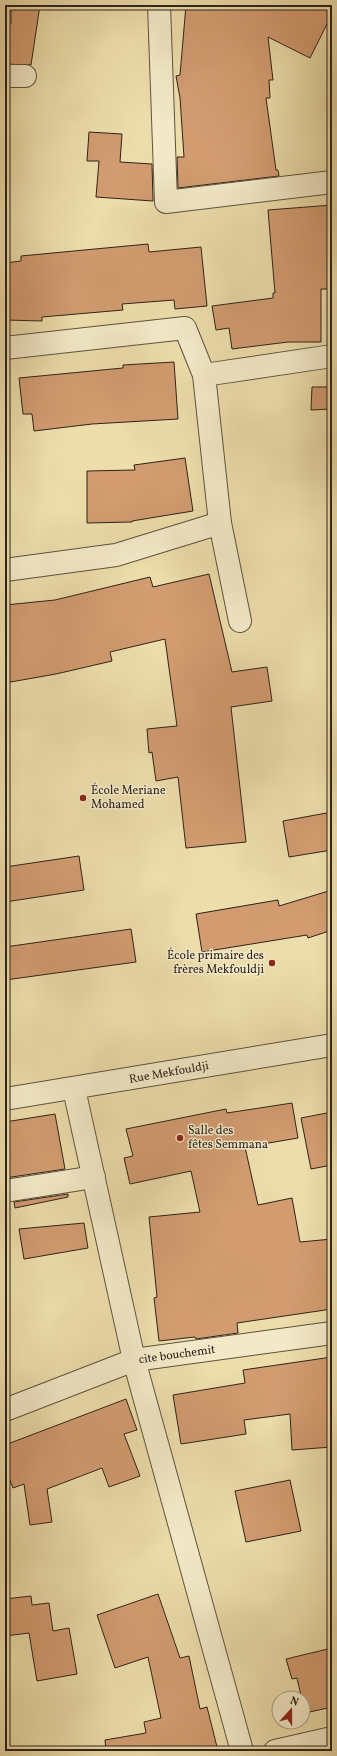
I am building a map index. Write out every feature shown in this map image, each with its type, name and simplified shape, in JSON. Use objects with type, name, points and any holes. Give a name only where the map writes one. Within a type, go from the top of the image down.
[{"type":"street","points":[[159,5],[166,202],[332,182]]},
{"type":"street","points":[[5,348],[185,328],[204,375],[220,523],[240,621]]},
{"type":"street","points":[[204,375],[332,356]]},
{"type":"street","points":[[5,570],[116,555],[220,523]]},
{"type":"street","name":"Rue Mekfouldji","points":[[5,1099],[332,1045]]},
{"type":"street","points":[[74,1088],[134,1360],[242,1751]]},
{"type":"street","points":[[5,1191],[94,1177]]},
{"type":"street","name":"cite bouchemit","points":[[5,1410],[134,1360],[332,1333]]},
{"type":"street","points":[[275,1751],[332,1738]]},
{"type":"building","points":[[11,5],[40,5],[31,65],[5,64],[5,23],[11,24]]},
{"type":"building","points":[[186,5],[332,5],[332,14],[310,58],[268,37],[273,80],[269,80],[270,98],[266,98],[276,170],[278,170],[279,176],[178,188],[177,157],[184,157],[180,98],[176,76],[180,75]]},
{"type":"building","points":[[89,132],[122,134],[120,162],[152,164],[153,201],[96,197],[99,161],[87,161]]},
{"type":"building","points":[[332,205],[332,289],[321,289],[321,342],[288,342],[232,349],[229,328],[216,330],[212,306],[273,298],[273,293],[275,293],[268,210]]},
{"type":"building","points":[[148,244],[149,252],[201,247],[207,306],[175,309],[174,300],[122,304],[123,310],[42,317],[42,321],[5,320],[5,263],[21,261],[21,256]]},
{"type":"building","points":[[174,362],[178,419],[92,424],[34,431],[32,414],[23,414],[19,378],[123,368],[123,365]]},
{"type":"building","points":[[312,387],[332,387],[332,409],[311,410]]},
{"type":"building","points":[[185,458],[193,511],[132,522],[87,523],[87,471],[135,470],[134,465]]},
{"type":"building","points":[[209,574],[232,672],[267,667],[272,701],[231,707],[246,842],[186,848],[178,777],[156,781],[152,752],[149,753],[147,729],[177,726],[165,639],[110,652],[112,661],[56,674],[5,683],[5,605],[55,600],[150,577],[153,587]]},
{"type":"building","points":[[332,812],[332,850],[289,857],[283,821]]},
{"type":"building","points":[[79,856],[84,890],[5,902],[5,867]]},
{"type":"building","points":[[332,890],[332,930],[308,938],[307,935],[202,952],[196,914],[278,900],[279,906]]},
{"type":"building","points":[[131,929],[136,962],[5,980],[5,947]]},
{"type":"building","points":[[292,1103],[298,1138],[245,1147],[258,1205],[292,1198],[300,1242],[332,1239],[332,1309],[237,1323],[238,1333],[196,1339],[195,1337],[159,1341],[154,1298],[157,1297],[149,1217],[200,1212],[191,1171],[130,1184],[124,1158],[133,1156],[126,1129],[226,1109],[227,1113]]},
{"type":"building","points":[[332,1112],[332,1165],[311,1169],[301,1118]]},
{"type":"building","points":[[55,1114],[65,1169],[5,1178],[5,1122]]},
{"type":"building","points":[[68,1194],[68,1197],[15,1208],[14,1202]]},
{"type":"building","points":[[84,1223],[88,1248],[24,1259],[19,1229]]},
{"type":"building","points":[[332,1357],[332,1447],[292,1450],[290,1414],[244,1420],[246,1434],[181,1444],[173,1395],[245,1383],[243,1370]]},
{"type":"building","points":[[126,1399],[137,1430],[124,1434],[140,1476],[109,1487],[102,1468],[47,1489],[52,1522],[30,1525],[24,1484],[13,1488],[5,1467],[5,1445]]},
{"type":"building","points":[[290,1480],[301,1531],[246,1542],[235,1491]]},
{"type":"building","points":[[158,1594],[180,1658],[189,1656],[200,1709],[207,1707],[218,1751],[106,1751],[105,1740],[146,1733],[144,1722],[161,1718],[148,1657],[115,1668],[97,1615]]},
{"type":"building","points":[[31,1596],[32,1605],[49,1603],[53,1631],[69,1628],[77,1674],[37,1681],[29,1633],[5,1636],[5,1599]]},
{"type":"building","points":[[332,1648],[332,1707],[311,1712],[311,1690],[300,1690],[297,1678],[292,1679],[286,1659]]},
{"type":"place","name":"École Meriane Mohamed","points":[[83,798]]},
{"type":"place","name":"École primaire des frères Mekfouldji","points":[[272,963]]},
{"type":"place","name":"Salle des fêtes Semmana","points":[[180,1138]]}]
